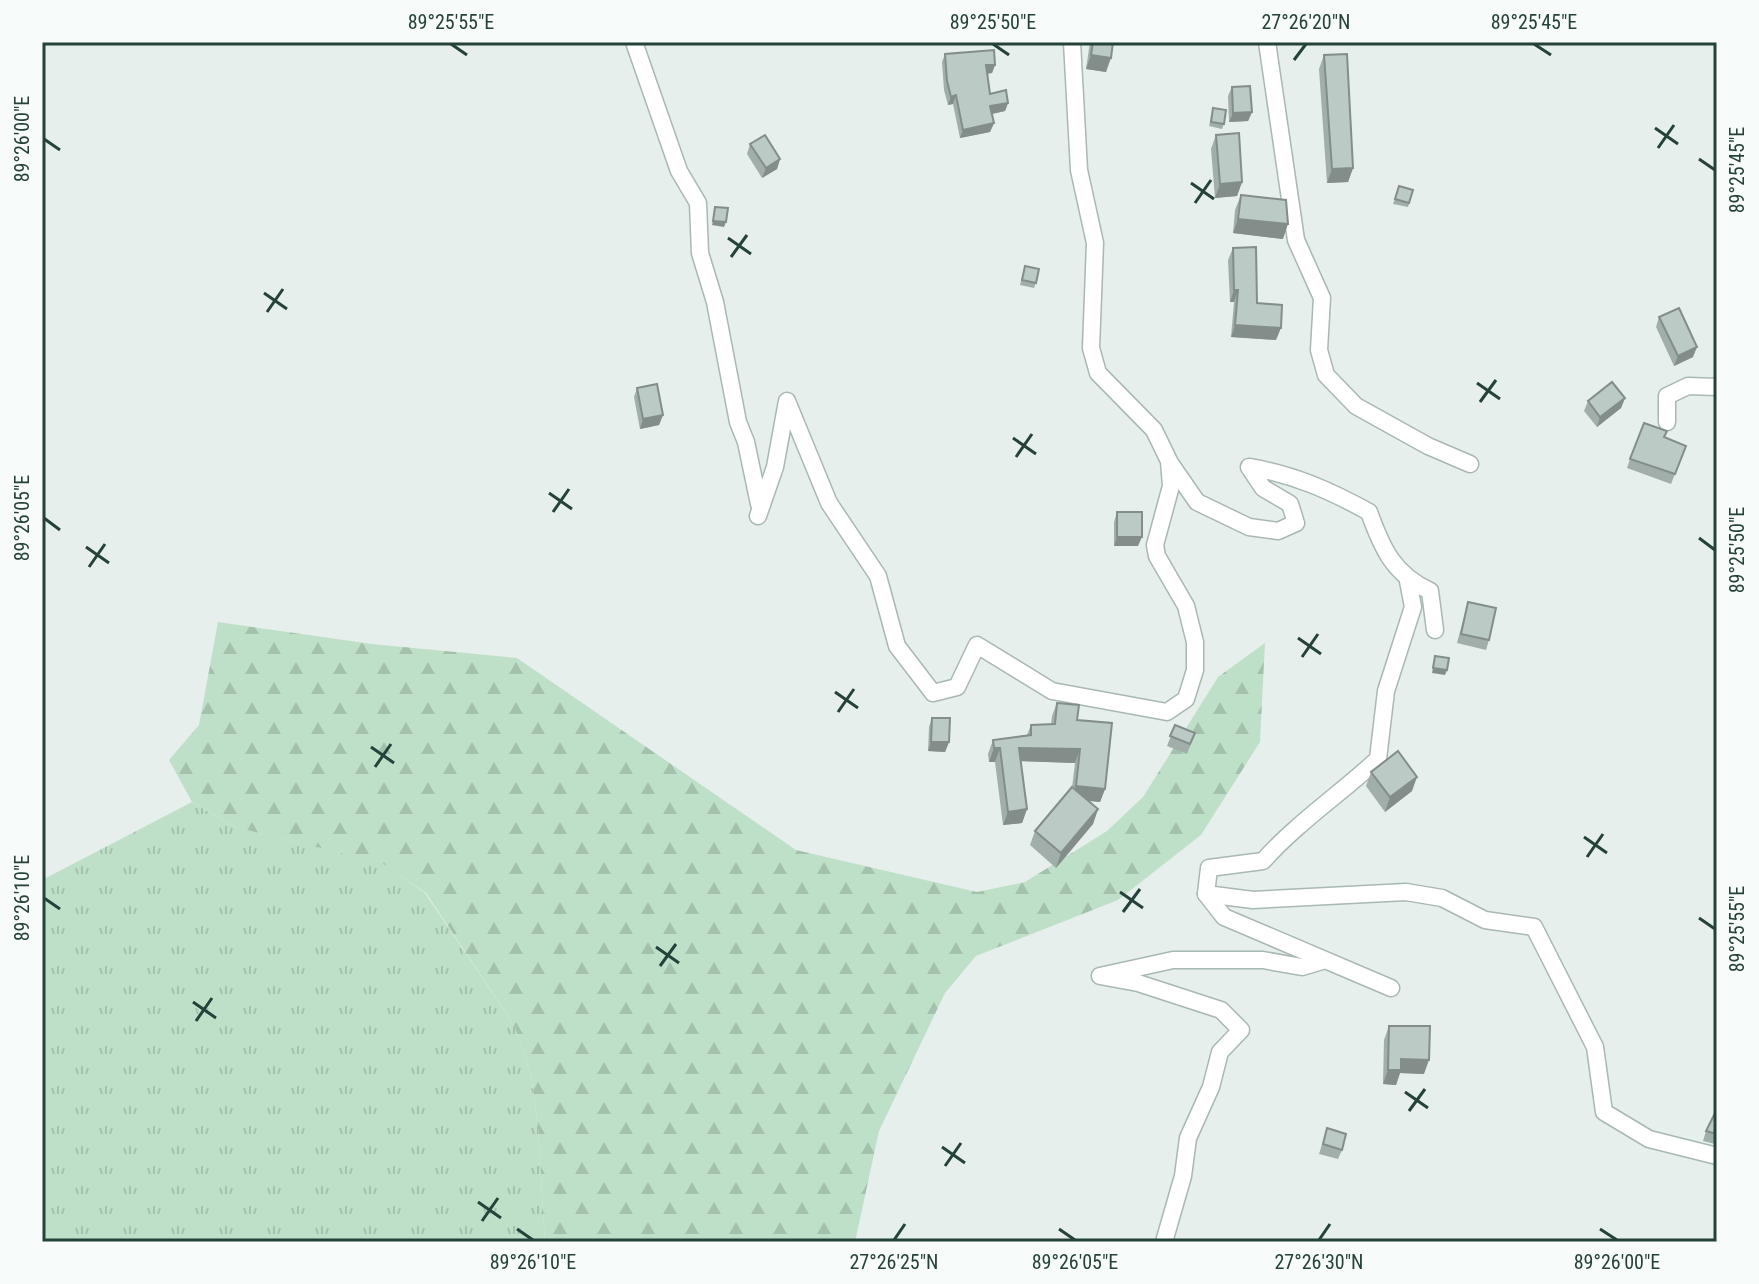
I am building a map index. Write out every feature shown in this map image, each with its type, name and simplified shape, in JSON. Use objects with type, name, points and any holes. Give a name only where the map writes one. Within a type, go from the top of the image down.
[{"type":"street","points":[[634,42],[679,171],[698,203],[700,253],[715,302],[738,422],[759,492],[758,516],[775,467],[787,401],[829,503],[878,576],[897,646],[933,693],[957,687],[977,645],[1052,691],[1167,712],[1186,699],[1195,670],[1195,642],[1186,606],[1157,556],[1155,545],[1171,486],[1169,461]]},
{"type":"street","points":[[1072,42],[1079,170],[1095,243],[1091,348],[1098,373],[1154,430],[1169,461],[1197,502],[1249,527],[1278,531],[1296,523],[1290,504],[1263,488],[1249,467],[1276,471],[1331,491],[1369,512],[1383,553],[1408,581],[1430,591],[1435,630]]},
{"type":"street","points":[[1267,42],[1296,240],[1322,298],[1319,350],[1326,375],[1356,406],[1428,446],[1470,464]]},
{"type":"street","points":[[1667,422],[1667,396],[1688,386],[1717,387]]},
{"type":"street","points":[[1391,988],[1224,917],[1206,894],[1209,868],[1263,861],[1285,836],[1326,806],[1378,759],[1386,691],[1413,607],[1408,581]]},
{"type":"street","points":[[1206,894],[1253,900],[1406,892],[1442,898],[1485,920],[1534,927],[1595,1047],[1604,1112],[1649,1139],[1717,1156]]},
{"type":"street","points":[[1164,1242],[1183,1176],[1188,1138],[1211,1087],[1220,1052],[1241,1030],[1221,1010],[1138,983],[1100,976],[1173,960],[1263,960],[1302,967],[1322,961]]},
{"type":"green space","points":[[218,622],[372,644],[517,658],[796,850],[977,892],[1025,882],[1107,831],[1143,797],[1218,677],[1265,643],[1260,742],[1201,835],[1118,900],[976,956],[945,993],[879,1131],[855,1242],[545,1242],[538,1127],[531,1075],[514,1025],[426,893],[382,863],[235,827],[192,802],[169,760],[199,725]]},
{"type":"green space","points":[[192,802],[235,827],[383,863],[425,893],[514,1025],[531,1075],[538,1127],[545,1242],[42,1242],[42,880]]},
{"type":"building","points":[[1093,42],[1113,42],[1111,58],[1091,55]]},
{"type":"building","points":[[994,50],[995,65],[986,65],[990,94],[1006,90],[1008,103],[990,106],[994,123],[963,130],[956,95],[951,97],[947,81],[945,54]]},
{"type":"building","points":[[1347,54],[1353,168],[1332,169],[1324,55]]},
{"type":"building","points":[[1250,86],[1252,112],[1233,113],[1232,87]]},
{"type":"building","points":[[1213,108],[1226,110],[1224,124],[1211,122]]},
{"type":"building","points":[[1239,133],[1242,182],[1220,184],[1216,135]]},
{"type":"building","points":[[765,135],[780,159],[766,168],[750,144]]},
{"type":"building","points":[[1399,186],[1413,190],[1409,203],[1395,199]]},
{"type":"building","points":[[1241,195],[1286,200],[1288,224],[1238,219]]},
{"type":"building","points":[[715,207],[728,208],[726,222],[713,221]]},
{"type":"building","points":[[1256,247],[1257,303],[1282,305],[1281,328],[1235,325],[1238,290],[1234,290],[1233,248]]},
{"type":"building","points":[[1025,266],[1039,269],[1036,283],[1022,280]]},
{"type":"building","points":[[1679,308],[1697,347],[1678,356],[1659,317]]},
{"type":"building","points":[[1612,382],[1625,398],[1600,417],[1588,401]]},
{"type":"building","points":[[657,384],[663,415],[643,419],[637,388]]},
{"type":"building","points":[[1644,423],[1667,431],[1664,437],[1686,446],[1675,474],[1630,459]]},
{"type":"building","points":[[1117,512],[1142,512],[1142,537],[1117,537]]},
{"type":"building","points":[[1468,602],[1496,608],[1489,640],[1461,634]]},
{"type":"building","points":[[1435,656],[1449,658],[1447,670],[1433,668]]},
{"type":"building","points":[[1057,703],[1079,705],[1077,720],[1112,723],[1105,789],[1076,786],[1080,749],[1019,748],[1027,809],[1008,812],[1000,748],[994,748],[993,740],[1031,735],[1031,725],[1055,724]]},
{"type":"building","points":[[932,718],[950,718],[949,742],[931,742]]},
{"type":"building","points":[[1175,725],[1195,733],[1190,744],[1170,736]]},
{"type":"building","points":[[1398,751],[1417,777],[1390,797],[1371,772]]},
{"type":"building","points":[[1072,787],[1098,809],[1061,853],[1035,831]]},
{"type":"building","points":[[1389,1026],[1430,1026],[1429,1060],[1401,1059],[1401,1070],[1388,1070]]},
{"type":"building","points":[[1714,1115],[1717,1117],[1717,1134],[1706,1131]]},
{"type":"building","points":[[1327,1128],[1346,1134],[1342,1150],[1323,1144]]}]
